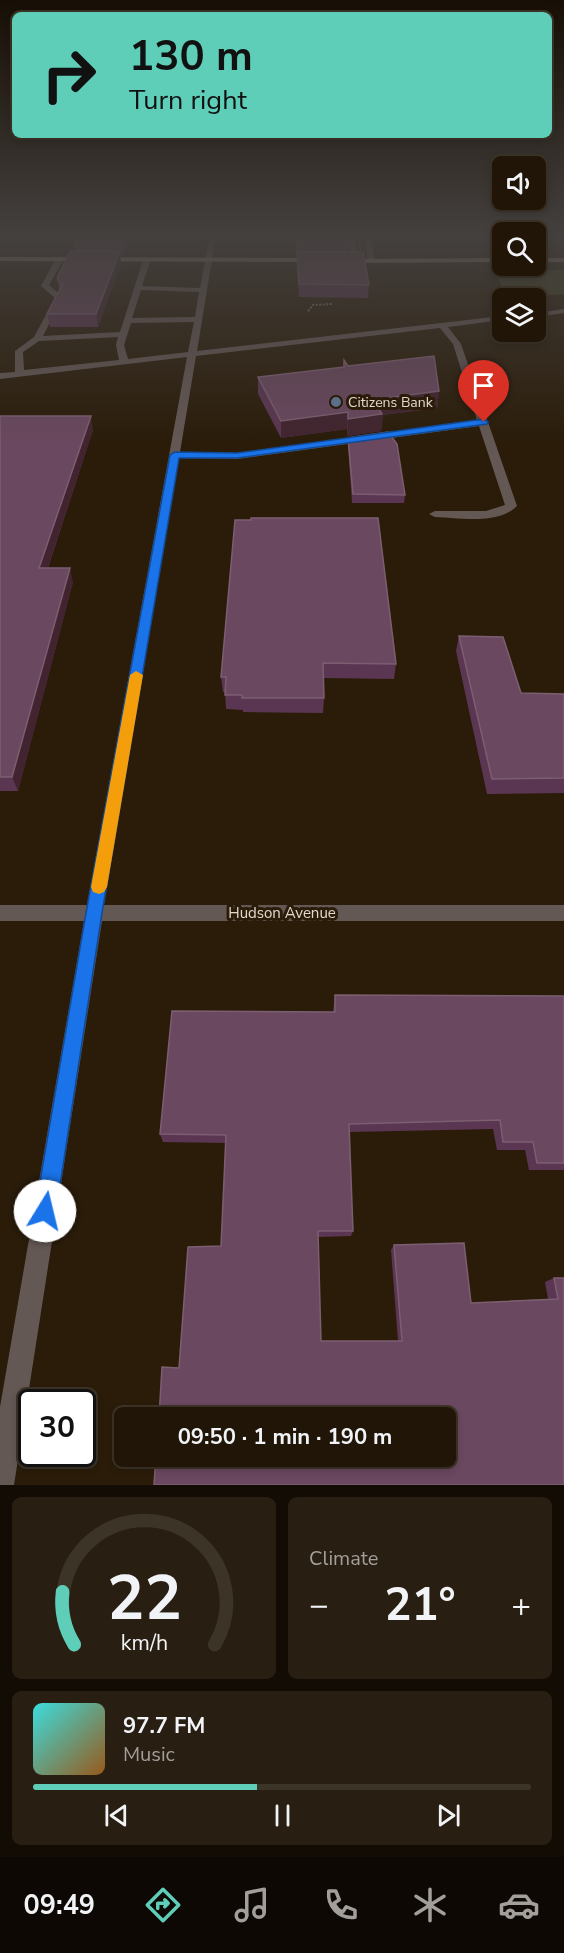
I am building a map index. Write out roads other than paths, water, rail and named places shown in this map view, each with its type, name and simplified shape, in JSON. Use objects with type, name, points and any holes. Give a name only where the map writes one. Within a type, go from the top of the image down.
[{"type":"street","points":[[38,339],[55,304]]},
{"type":"street","points":[[124,362],[120,345],[134,304]]},
{"type":"street","points":[[0,1485],[94,913],[201,304]]},
{"type":"street","points":[[546,314],[564,311]]},
{"type":"street","points":[[128,321],[198,319]]},
{"type":"street","points":[[0,376],[492,319]]},
{"type":"street","points":[[435,514],[493,513],[504,511],[511,506],[457,345],[442,325]]},
{"type":"street","points":[[20,374],[19,351],[38,339],[123,334]]},
{"type":"street","points":[[175,455],[237,456],[484,422]]},
{"type":"street","name":"Hudson Avenue","points":[[0,913],[564,913]]},
{"type":"place","name":"Citizens Bank","points":[[336,402]]}]
